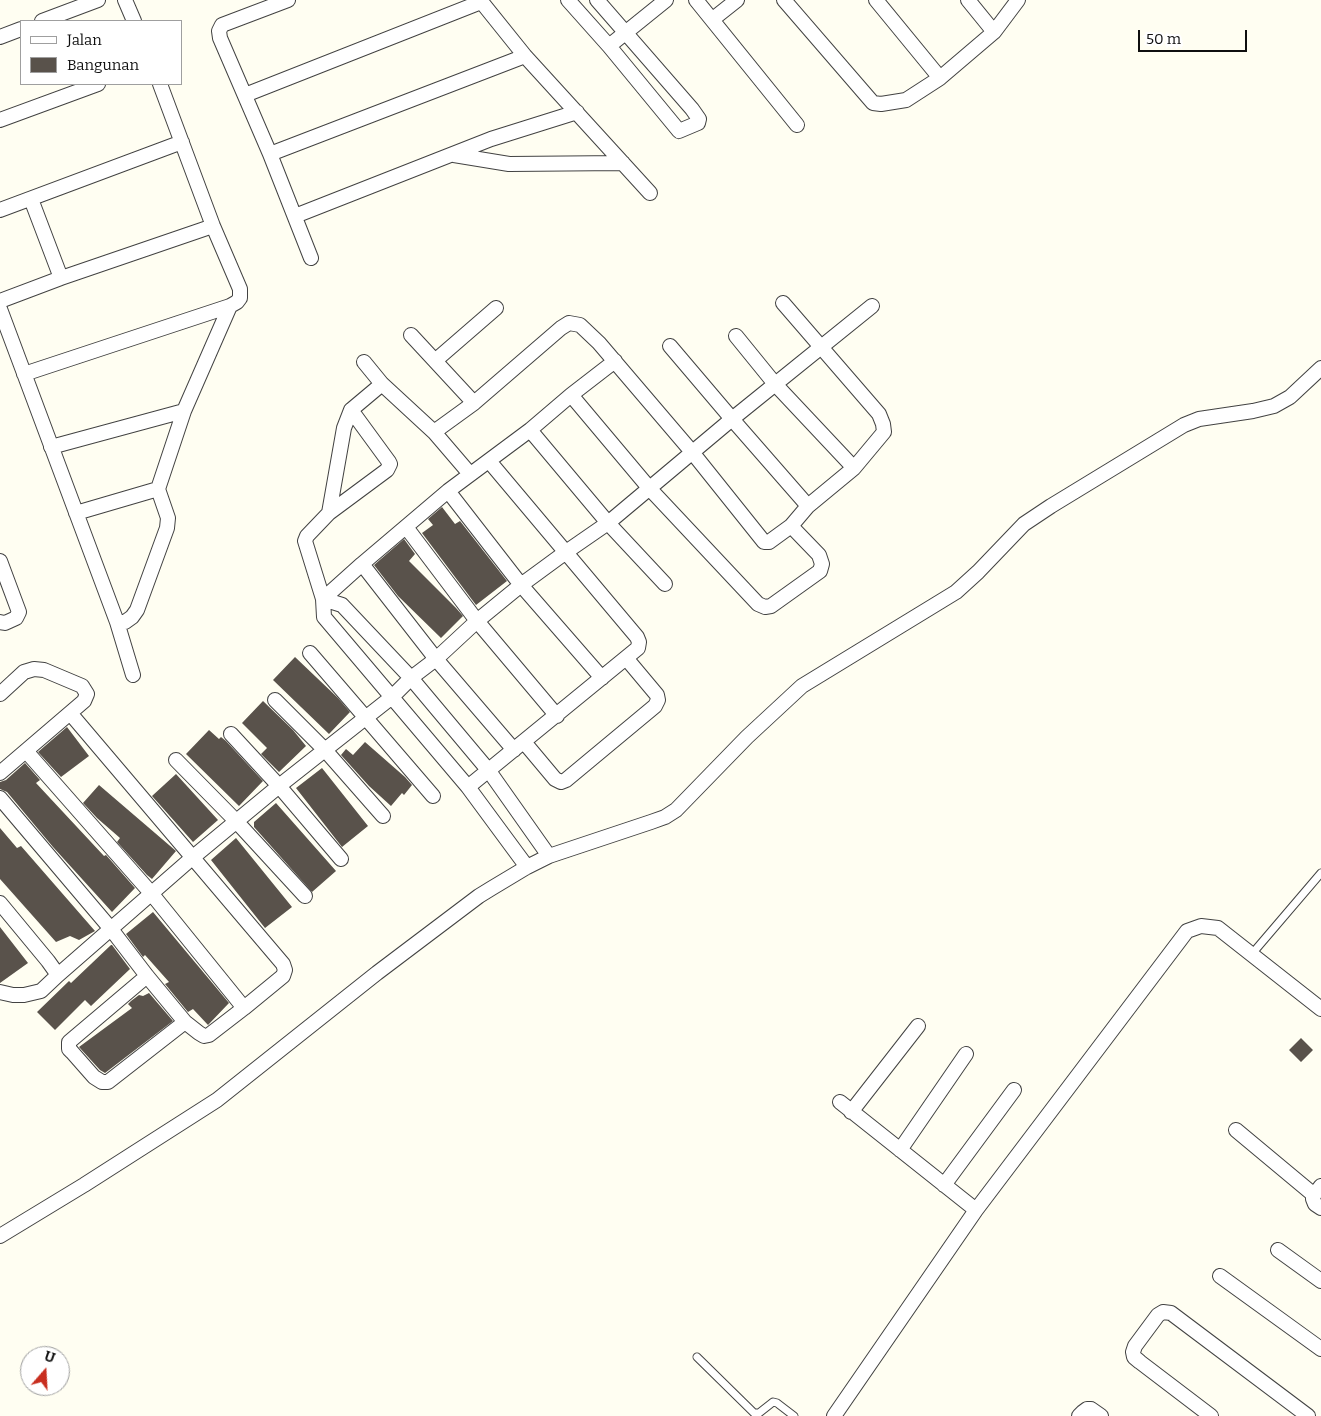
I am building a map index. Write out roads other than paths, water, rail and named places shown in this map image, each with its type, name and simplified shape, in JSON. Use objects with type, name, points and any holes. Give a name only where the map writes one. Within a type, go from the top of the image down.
[{"type":"street","points":[[45,20],[98,0]]},
{"type":"street","points":[[125,0],[134,20]]},
{"type":"street","points":[[568,0],[679,130],[698,123],[699,119],[692,109],[597,0]]},
{"type":"street","points":[[609,46],[666,0]]},
{"type":"street","points":[[696,0],[797,125]]},
{"type":"street","points":[[713,20],[737,0]]},
{"type":"street","points":[[784,0],[872,103],[881,104],[906,100],[940,78],[994,32],[1018,0]]},
{"type":"street","points":[[876,0],[940,78]]},
{"type":"street","points":[[968,0],[994,32]]},
{"type":"street","points":[[281,1],[222,25],[219,31],[311,258]]},
{"type":"street","points":[[245,95],[481,1],[525,56],[650,193]]},
{"type":"street","points":[[0,37],[20,29]]},
{"type":"street","points":[[270,154],[525,56]]},
{"type":"street","points":[[0,120],[95,85]]},
{"type":"street","points":[[24,374],[230,306],[240,298],[240,288],[213,226],[160,85]]},
{"type":"street","points":[[295,216],[491,139],[577,112]]},
{"type":"street","points":[[0,210],[182,142]]},
{"type":"street","points":[[453,155],[510,164],[623,163]]},
{"type":"street","points":[[31,199],[61,278]]},
{"type":"street","points":[[0,301],[213,226]]},
{"type":"street","points":[[434,432],[474,402],[561,328],[569,323],[580,325],[599,342],[692,452],[764,542],[769,542],[791,526],[808,506],[854,468],[884,432],[879,414],[784,303]]},
{"type":"street","points":[[117,622],[125,622],[137,610],[167,528],[168,518],[158,489],[184,411],[230,306]]},
{"type":"street","points":[[0,992],[13,996],[41,991],[192,858],[279,786],[392,697],[477,621],[521,585],[608,523],[732,419],[872,306]]},
{"type":"street","points":[[0,308],[117,622],[133,675]]},
{"type":"street","points":[[436,360],[496,308]]},
{"type":"street","points":[[411,335],[474,402]]},
{"type":"street","points":[[736,336],[776,384],[854,468]]},
{"type":"street","points":[[670,346],[808,506]]},
{"type":"street","points":[[323,599],[448,491],[530,430],[615,361]]},
{"type":"street","points":[[364,362],[382,384],[434,432],[470,474]]},
{"type":"street","points":[[0,1236],[217,1100],[376,973],[479,896],[549,856],[665,817],[676,810],[747,737],[802,686],[956,592],[1024,524],[1051,506],[1184,425],[1199,419],[1253,411],[1282,402],[1321,368]]},
{"type":"street","points":[[328,513],[344,428],[351,410],[382,384]]},
{"type":"street","points":[[572,395],[650,488],[758,604],[765,607],[771,606],[820,570],[822,564],[819,554],[791,526]]},
{"type":"street","points":[[351,410],[390,464],[387,470],[328,513],[307,536],[305,541],[323,599],[324,617],[468,787],[527,867]]},
{"type":"street","points":[[51,447],[184,411]]},
{"type":"street","points":[[530,430],[608,523],[665,584]]},
{"type":"street","points":[[468,787],[638,648],[640,642],[638,637],[489,461]]},
{"type":"street","points":[[76,513],[158,489]]},
{"type":"street","points":[[448,491],[521,585],[602,678]]},
{"type":"street","points":[[406,527],[477,621],[557,716]]},
{"type":"street","points":[[0,561],[19,612],[19,616],[5,624],[0,622]]},
{"type":"street","points":[[362,564],[436,659],[519,746],[555,779],[561,782],[566,780],[655,706],[658,695],[626,658]]},
{"type":"street","points":[[323,599],[342,605],[411,678],[489,771],[549,856]]},
{"type":"street","points":[[310,653],[433,796]]},
{"type":"street","points":[[0,694],[24,672],[34,669],[44,670],[82,686],[87,694],[84,701],[70,714],[0,773]]},
{"type":"street","points":[[275,700],[325,750],[383,816]]},
{"type":"street","points":[[0,798],[111,929],[185,1022],[204,1036],[209,1035],[283,976],[285,970],[283,964],[70,714]]},
{"type":"street","points":[[231,734],[279,786],[341,859]]},
{"type":"street","points":[[26,751],[151,893],[244,1008]]},
{"type":"street","points":[[176,760],[236,821],[305,896]]},
{"type":"street","points":[[0,903],[58,975]]},
{"type":"street","points":[[834,1416],[976,1210],[1187,931],[1200,926],[1218,928],[1321,1010]]},
{"type":"street","points":[[147,976],[70,1042],[69,1049],[94,1077],[102,1082],[108,1082],[185,1022]]},
{"type":"street","points":[[851,1112],[918,1026]]},
{"type":"street","points":[[900,1150],[966,1054]]},
{"type":"street","points":[[944,1185],[1014,1090]]},
{"type":"street","points":[[840,1102],[976,1210]]},
{"type":"street","points":[[1236,1130],[1318,1191],[1313,1199],[1315,1204],[1321,1208]]},
{"type":"street","points":[[1278,1250],[1321,1281]]},
{"type":"street","points":[[1220,1276],[1321,1349]]},
{"type":"street","points":[[1211,1416],[1134,1357],[1135,1346],[1158,1315],[1163,1312],[1171,1313],[1308,1416]]},
{"type":"street","points":[[1079,1416],[1091,1409],[1101,1416]]},
{"type":"lane","points":[[1252,954],[1321,873]]},
{"type":"lane","points":[[697,1357],[754,1413],[759,1413],[773,1402],[779,1404],[794,1416]]}]
